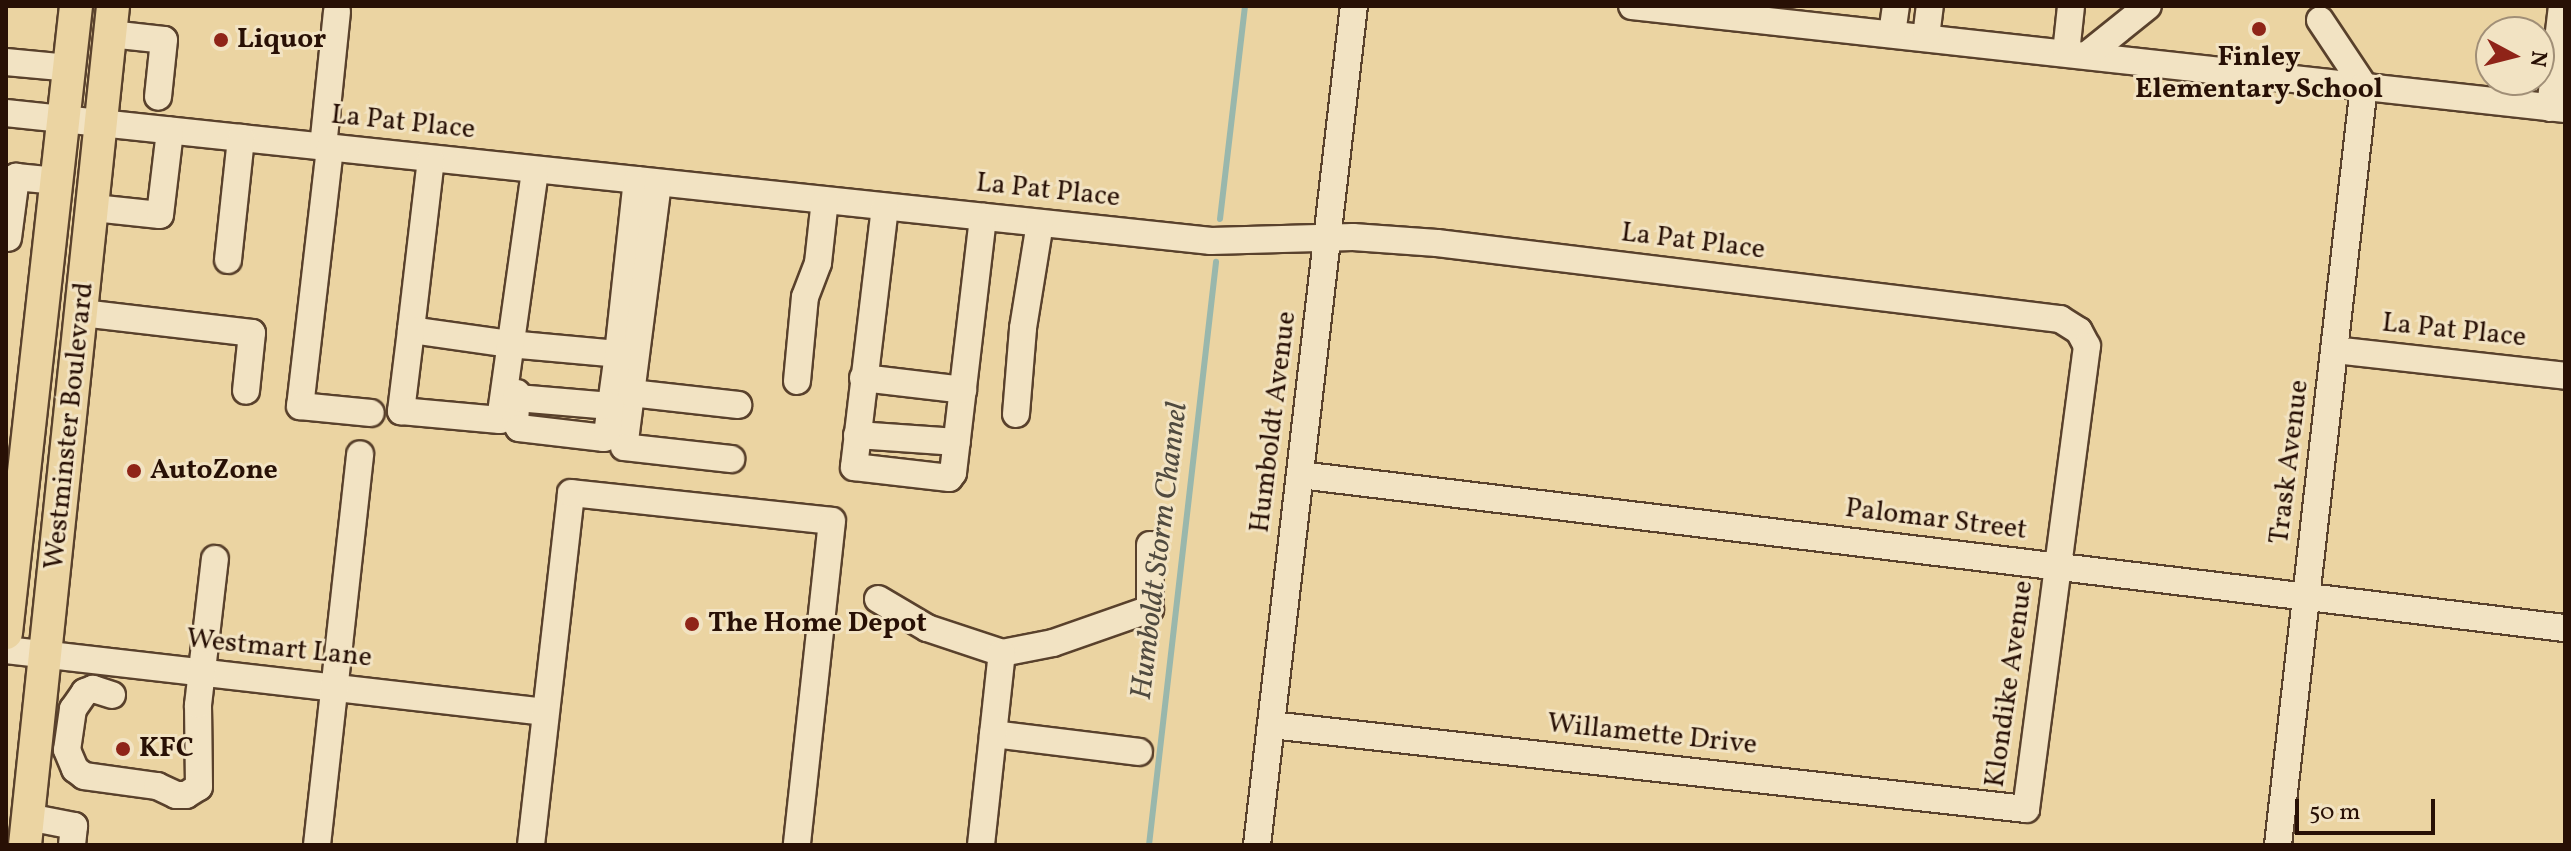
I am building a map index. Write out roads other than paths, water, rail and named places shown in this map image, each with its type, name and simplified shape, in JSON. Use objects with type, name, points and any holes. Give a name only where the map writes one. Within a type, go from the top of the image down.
[{"type":"main road","name":"Westminster Boulevard","points":[[6,633],[14,487],[42,309],[76,6]]},
{"type":"main road","name":"Westminster Boulevard","points":[[21,835],[45,655],[112,20]]},
{"type":"main road","points":[[42,309],[82,313]]},
{"type":"street","name":"Humboldt Avenue","points":[[1257,845],[1354,6]]},
{"type":"street","points":[[1632,6],[1673,8],[2558,108],[2562,6]]},
{"type":"street","points":[[1892,34],[1896,6]]},
{"type":"street","points":[[1926,37],[1930,6]]},
{"type":"street","points":[[2071,6],[2076,54]]},
{"type":"street","points":[[2076,54],[2148,6]]},
{"type":"street","points":[[337,12],[300,406],[371,413]]},
{"type":"street","points":[[112,20],[164,40],[158,97]]},
{"type":"street","points":[[2320,20],[2364,86]]},
{"type":"street","points":[[6,62],[69,68]]},
{"type":"street","name":"Trask Avenue","points":[[2284,844],[2307,597],[2364,86]]},
{"type":"street","name":"La Pat Place","points":[[6,113],[1218,242],[1327,238],[1437,243],[2060,319],[2079,331]]},
{"type":"street","points":[[94,208],[160,215],[170,131]]},
{"type":"street","points":[[228,260],[241,138]]},
{"type":"street","points":[[431,159],[401,411],[500,420],[515,345]]},
{"type":"street","points":[[535,170],[515,325],[515,421],[519,428],[604,438],[621,399],[647,181]]},
{"type":"street","points":[[50,242],[7,238],[16,177],[57,181]]},
{"type":"street","points":[[647,181],[633,214],[618,354],[624,447],[731,459]]},
{"type":"street","points":[[797,381],[805,297],[818,263],[825,200]]},
{"type":"street","points":[[885,207],[863,378],[856,468],[949,478],[957,442],[983,217]]},
{"type":"street","points":[[1016,414],[1023,328],[1040,223]]},
{"type":"street","points":[[82,313],[252,333],[246,391]]},
{"type":"street","points":[[411,330],[515,345],[618,354]]},
{"type":"street","name":"Klondike Avenue","points":[[2026,809],[2087,346],[2079,331]]},
{"type":"street","name":"La Pat Place","points":[[2335,350],[2565,376]]},
{"type":"street","points":[[863,378],[963,390]]},
{"type":"street","points":[[621,399],[738,405]]},
{"type":"street","points":[[857,435],[957,442]]},
{"type":"street","points":[[317,845],[360,454]]},
{"type":"street","name":"Palomar Street","points":[[1300,475],[2565,628]]},
{"type":"street","points":[[531,845],[571,493],[832,521],[797,845]]},
{"type":"street","points":[[878,599],[927,628],[1002,653],[1053,643],[1150,609],[1150,545]]},
{"type":"street","points":[[112,695],[93,689],[85,692],[73,709],[67,750],[69,761],[75,769],[94,779],[157,786],[176,795],[186,795],[199,787],[198,718],[215,559]]},
{"type":"street","name":"Westmart Lane","points":[[6,650],[545,712]]},
{"type":"street","points":[[981,845],[1002,653]]},
{"type":"street","name":"Willamette Drive","points":[[1271,725],[2026,809]]},
{"type":"street","points":[[993,734],[1139,752]]},
{"type":"street","points":[[21,835],[74,826],[72,845]]},
{"type":"waterway","points":[[1220,219],[1245,6]]},
{"type":"waterway","name":"Humboldt Storm Channel","points":[[1149,845],[1216,262]]},
{"type":"place","name":"Finley Elementary School","points":[[2259,29]]},
{"type":"place","name":"Liquor","points":[[221,40]]},
{"type":"place","name":"AutoZone","points":[[134,471]]},
{"type":"place","name":"The Home Depot","points":[[692,624]]},
{"type":"place","name":"KFC","points":[[123,749]]}]
